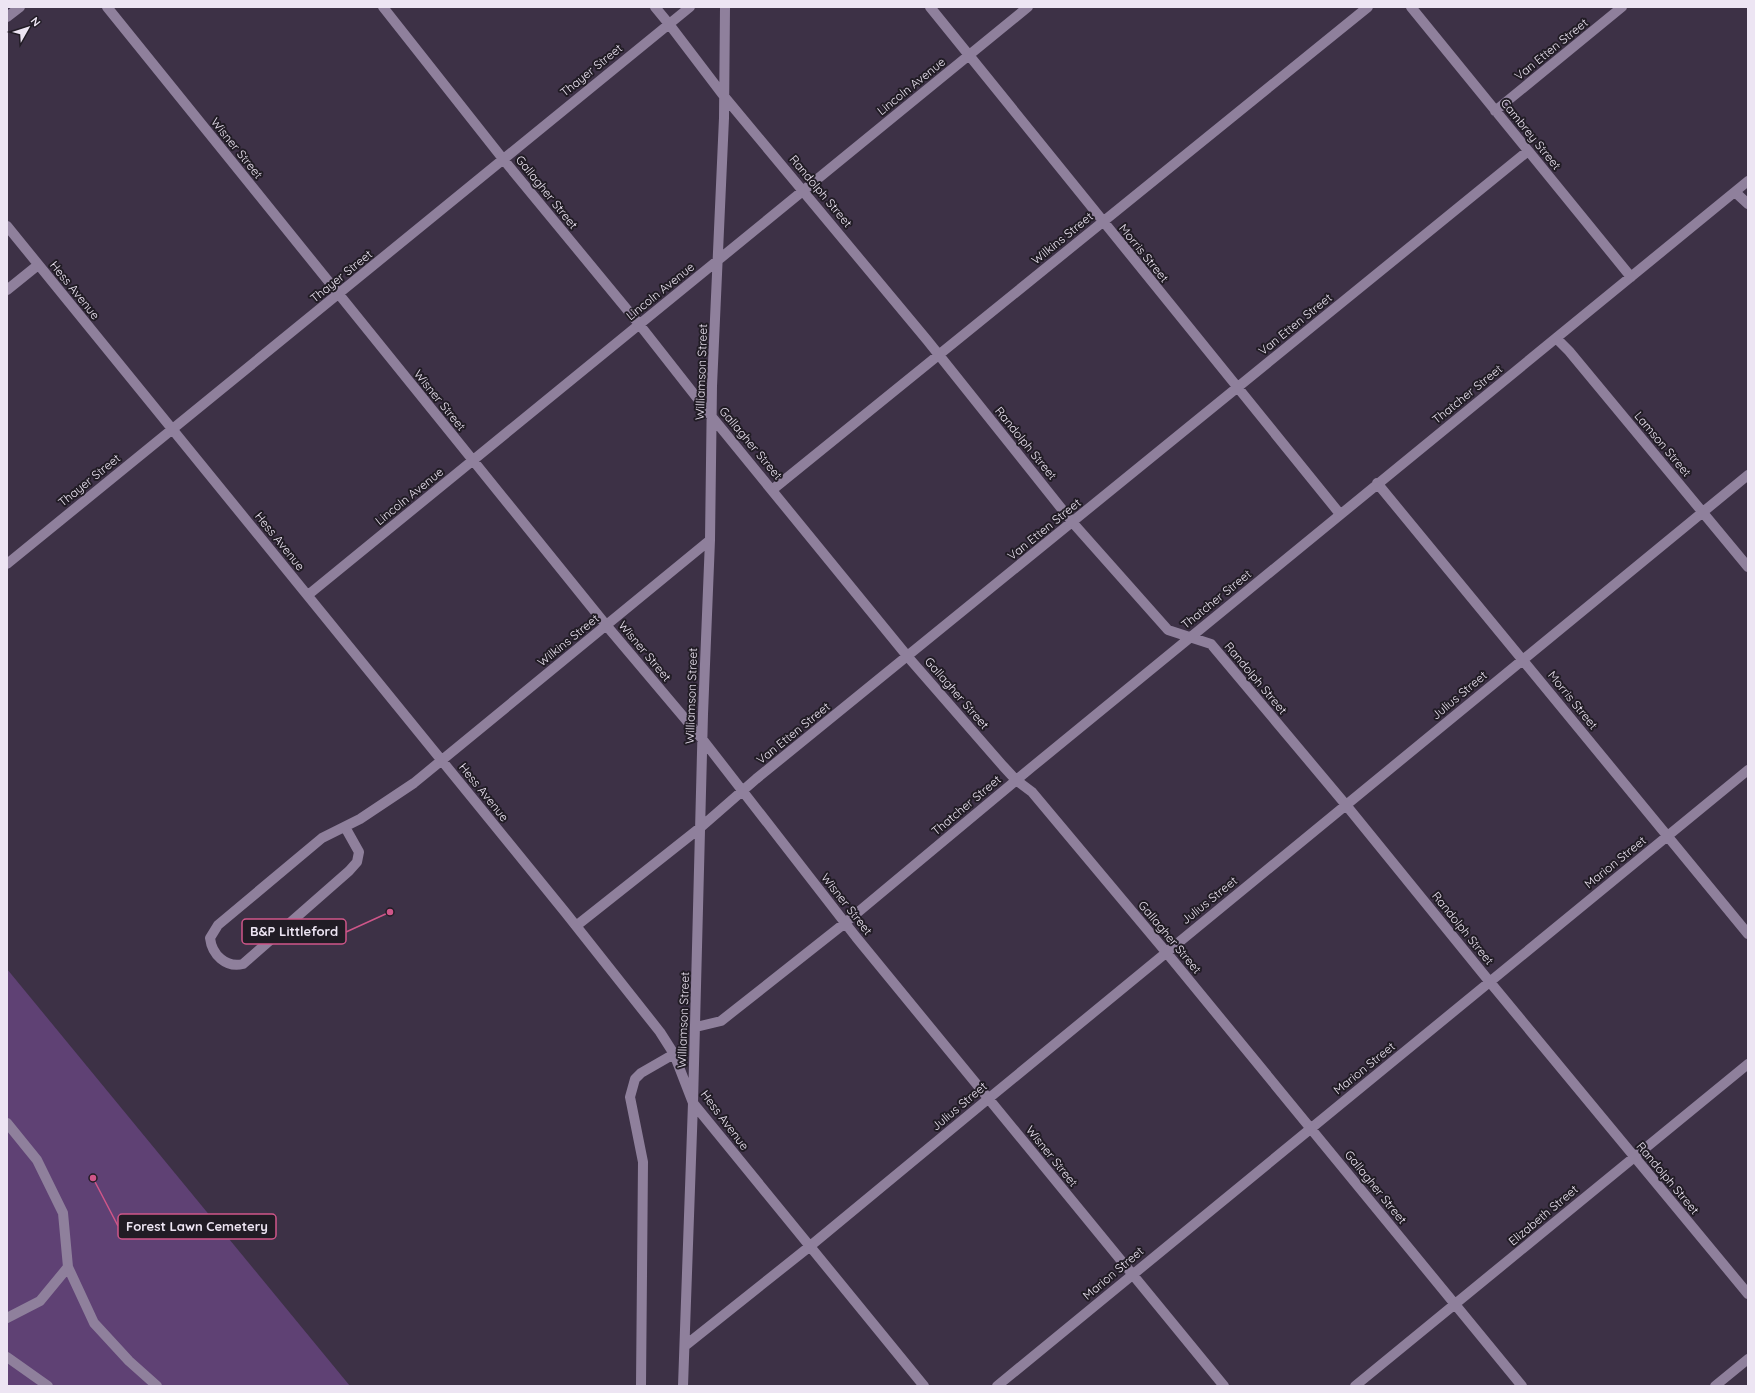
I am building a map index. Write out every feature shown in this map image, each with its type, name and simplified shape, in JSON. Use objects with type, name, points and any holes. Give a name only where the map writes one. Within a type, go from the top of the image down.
[{"type":"street","points":[[7,17],[20,7]]},
{"type":"street","name":"Wisner Street","points":[[107,7],[472,461],[606,625],[703,740],[845,922],[988,1099],[1224,1386]]},
{"type":"street","name":"Gallagher Street","points":[[383,7],[503,159],[639,324],[712,417],[908,657],[1016,780],[1032,792],[1166,952],[1522,1386]]},
{"type":"street","name":"Randolph Street","points":[[655,7],[670,24],[723,95],[803,189],[939,355],[1073,523],[1168,630],[1211,644],[1346,805],[1489,981],[1748,1294]]},
{"type":"street","name":"Thayer Street","points":[[7,564],[690,7]]},
{"type":"street","name":"Williamson Street","points":[[683,1386],[686,1345],[696,1027],[703,740],[710,540],[712,417],[725,7]]},
{"type":"street","name":"Morris Street","points":[[930,7],[1340,514]]},
{"type":"street","name":"Lincoln Avenue","points":[[308,595],[718,261],[803,189],[1028,7]]},
{"type":"street","name":"Wilkins Street","points":[[772,490],[1368,7]]},
{"type":"street","name":"Cambrey Street","points":[[1411,7],[1631,277]]},
{"type":"street","name":"Van Etten Street","points":[[1495,111],[1622,7]]},
{"type":"street","name":"Van Etten Street","points":[[576,926],[701,827],[743,791],[1528,151]]},
{"type":"street","name":"Thatcher Street","points":[[696,1027],[721,1021],[845,922],[1340,514],[1748,181]]},
{"type":"street","points":[[1735,192],[1748,204]]},
{"type":"street","name":"Hess Avenue","points":[[7,226],[38,266],[308,595],[660,1032],[674,1054],[693,1103],[924,1386]]},
{"type":"street","points":[[7,290],[38,266]]},
{"type":"street","name":"Lamson Street","points":[[1556,338],[1569,351],[1748,568]]},
{"type":"street","name":"Julius Street","points":[[686,1345],[810,1247],[1166,952],[1748,475]]},
{"type":"street","name":"Morris Street","points":[[1378,483],[1748,934]]},
{"type":"street","name":"Wilkins Street","points":[[345,827],[360,852],[357,862],[349,871],[243,964],[228,964],[217,955],[210,946],[210,938],[218,925],[322,838],[345,827],[360,820],[414,783],[710,540]]},
{"type":"street","name":"Marion Street","points":[[997,1386],[1748,770]]},
{"type":"street","points":[[642,1386],[643,1162],[630,1097],[635,1079],[641,1072],[674,1054]]},
{"type":"street","name":"Elizabeth Street","points":[[1355,1386],[1748,1064]]},
{"type":"street","points":[[7,1123],[37,1160],[63,1213],[68,1267],[94,1323],[129,1362],[157,1386]]},
{"type":"street","points":[[7,1318],[40,1301],[68,1267]]},
{"type":"street","points":[[7,1357],[48,1386]]},
{"type":"street","points":[[1715,1386],[1748,1359]]},
{"type":"shaded area","points":[[7,969],[350,1386],[7,1386]]},
{"type":"place","name":"B&P Littleford","points":[[390,912]]},
{"type":"place","name":"Forest Lawn Cemetery","points":[[93,1178]]}]
